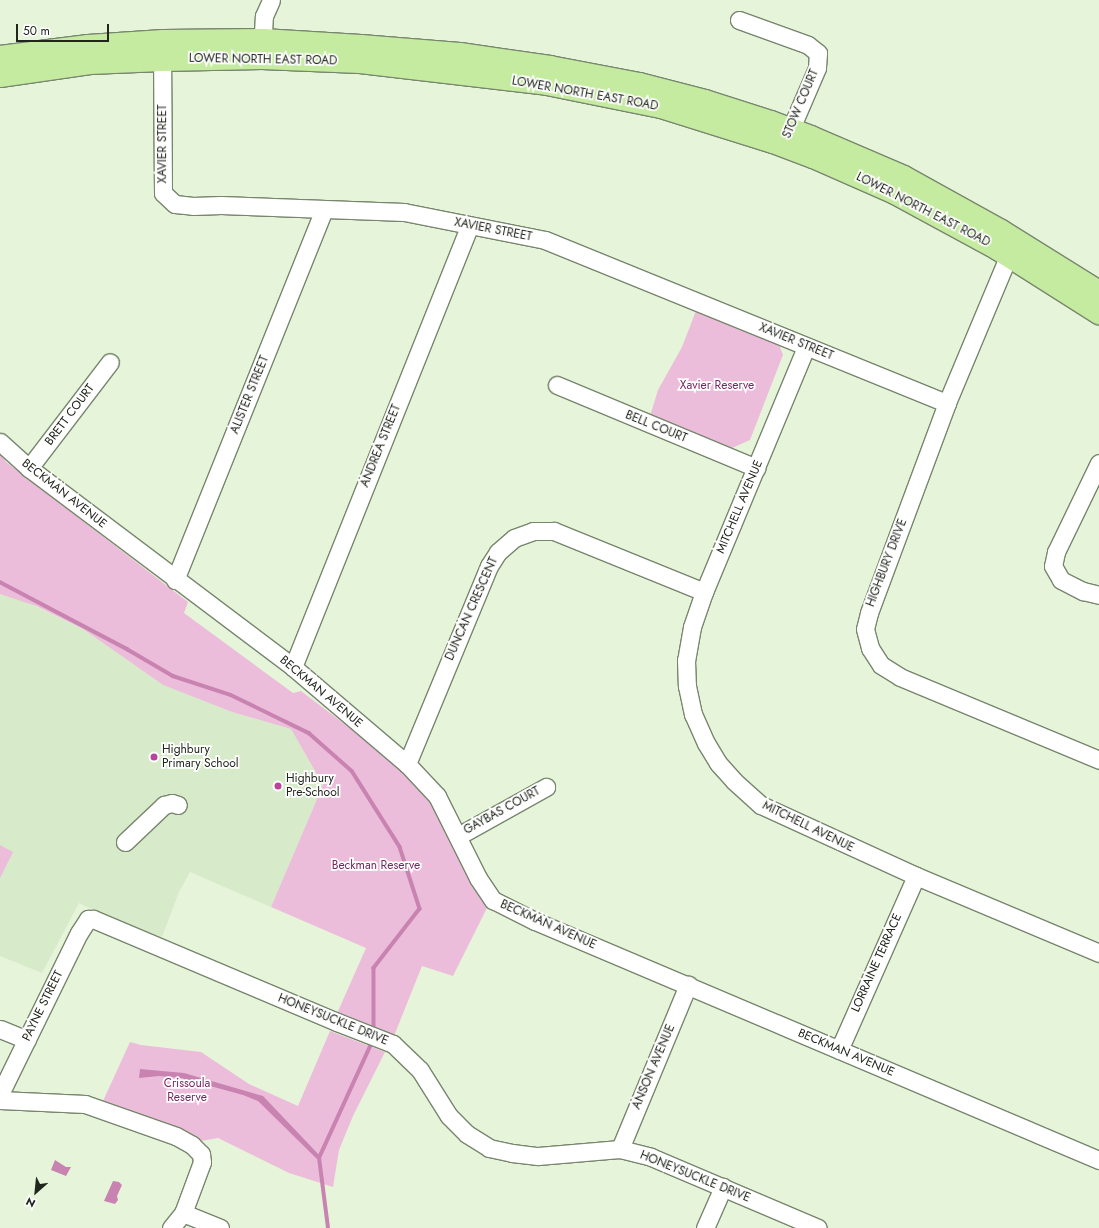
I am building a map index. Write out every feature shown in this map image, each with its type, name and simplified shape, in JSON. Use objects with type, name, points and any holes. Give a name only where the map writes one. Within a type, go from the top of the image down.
[{"type":"main road","name":"LOWER NORTH EAST ROAD","points":[[0,57],[88,46],[162,50],[361,46],[460,54],[550,67],[639,84],[705,101],[787,137],[895,193],[1012,248],[1099,292]]},
{"type":"main road","name":"LOWER NORTH EAST ROAD","points":[[0,76],[90,63],[162,50]]},
{"type":"main road","name":"LOWER NORTH EAST ROAD","points":[[1012,248],[1099,312]]},
{"type":"street","points":[[262,49],[264,16],[271,0]]},
{"type":"street","name":"STOW COURT","points":[[739,20],[808,45],[818,53],[817,68],[787,137]]},
{"type":"street","name":"XAVIER STREET","points":[[162,50],[163,193],[175,204],[193,206],[221,205],[404,212],[545,240],[947,403]]},
{"type":"street","name":"ALISTER STREET","points":[[176,580],[324,210]]},
{"type":"street","name":"ANDREA STREET","points":[[292,667],[469,226]]},
{"type":"street","name":"HIGHBURY DRIVE","points":[[1012,248],[947,403],[868,613],[865,629],[870,648],[881,665],[900,677],[1099,760]]},
{"type":"street","name":"MITCHELL AVENUE","points":[[806,347],[704,592],[692,627],[686,660],[687,686],[693,714],[718,763],[734,781],[761,805],[916,876],[1099,952]]},
{"type":"street","name":"BRETT COURT","points":[[29,468],[110,362]]},
{"type":"street","name":"BELL COURT","points":[[557,385],[756,468]]},
{"type":"street","name":"BECKMAN AVENUE","points":[[0,442],[29,468],[292,667],[407,764],[438,796],[478,878],[493,900],[535,922],[1099,1160]]},
{"type":"street","points":[[1099,463],[1056,552],[1053,566],[1061,580],[1083,591],[1099,595]]},
{"type":"street","name":"DUNCAN CRESCENT","points":[[407,764],[489,566],[498,552],[514,538],[533,531],[554,531],[704,592]]},
{"type":"street","name":"GAYBAS COURT","points":[[458,836],[546,787]]},
{"type":"street","points":[[125,842],[164,805],[172,803],[178,805]]},
{"type":"street","name":"LORRAINE TERRACE","points":[[838,1050],[916,876]]},
{"type":"street","name":"PAYNE STREET","points":[[0,1094],[78,933],[88,920]]},
{"type":"street","name":"HONEYSUCKLE DRIVE","points":[[88,920],[100,920],[336,1022],[393,1044],[420,1070],[449,1116],[467,1134],[489,1148],[512,1153],[538,1156],[620,1148],[651,1157],[818,1228]]},
{"type":"street","name":"ANSON AVENUE","points":[[620,1148],[688,986]]},
{"type":"street","points":[[0,1029],[27,1040]]},
{"type":"street","points":[[0,1100],[85,1104],[176,1136],[192,1145],[201,1154],[202,1162],[183,1213],[171,1228]]},
{"type":"street","points":[[705,1228],[723,1187]]},
{"type":"street","points":[[183,1213],[220,1228]]},
{"type":"shaded area","name":"Highbury Primary School","points":[[0,590],[83,629],[163,685],[232,712],[291,729],[323,785],[271,907],[190,872],[179,892],[162,937],[120,922],[79,903],[42,973],[0,956]]},
{"type":"shaded area","points":[[140,1069],[184,1073],[263,1096],[321,1157],[317,1159],[258,1101],[243,1095],[181,1078],[159,1076],[139,1078]]},
{"type":"shaded area","points":[[55,1160],[66,1167],[71,1167],[66,1176],[51,1170]]},
{"type":"shaded area","points":[[113,1181],[119,1182],[122,1185],[117,1196],[118,1200],[115,1204],[104,1201]]},
{"type":"green space","name":"Xavier Reserve","points":[[697,308],[779,344],[783,355],[750,440],[732,448],[650,416],[658,390],[682,347]]},
{"type":"green space","name":"Beckman Reserve","points":[[0,453],[6,462],[188,602],[184,613],[293,693],[301,691],[351,729],[400,767],[429,800],[489,904],[453,976],[422,966],[392,1041],[335,1018],[366,948],[271,907],[323,785],[291,729],[232,712],[163,685],[83,629],[36,606],[0,594]]},
{"type":"green space","points":[[0,845],[13,852],[0,878]]},
{"type":"green space","name":"Crissoula Reserve","points":[[330,1031],[385,1052],[353,1116],[339,1150],[333,1187],[289,1173],[218,1138],[201,1141],[136,1112],[103,1101],[130,1042],[141,1045],[201,1052],[249,1084],[298,1106]]},
{"type":"waterway","points":[[0,582],[127,649],[173,676],[231,695],[309,733],[352,771],[400,847],[420,909],[374,968],[374,1030]]},
{"type":"waterway","points":[[328,1228],[319,1158],[373,1040]]},
{"type":"place","name":"Highbury Primary School","points":[[154,757]]},
{"type":"place","name":"Highbury Pre-School","points":[[278,786]]}]
